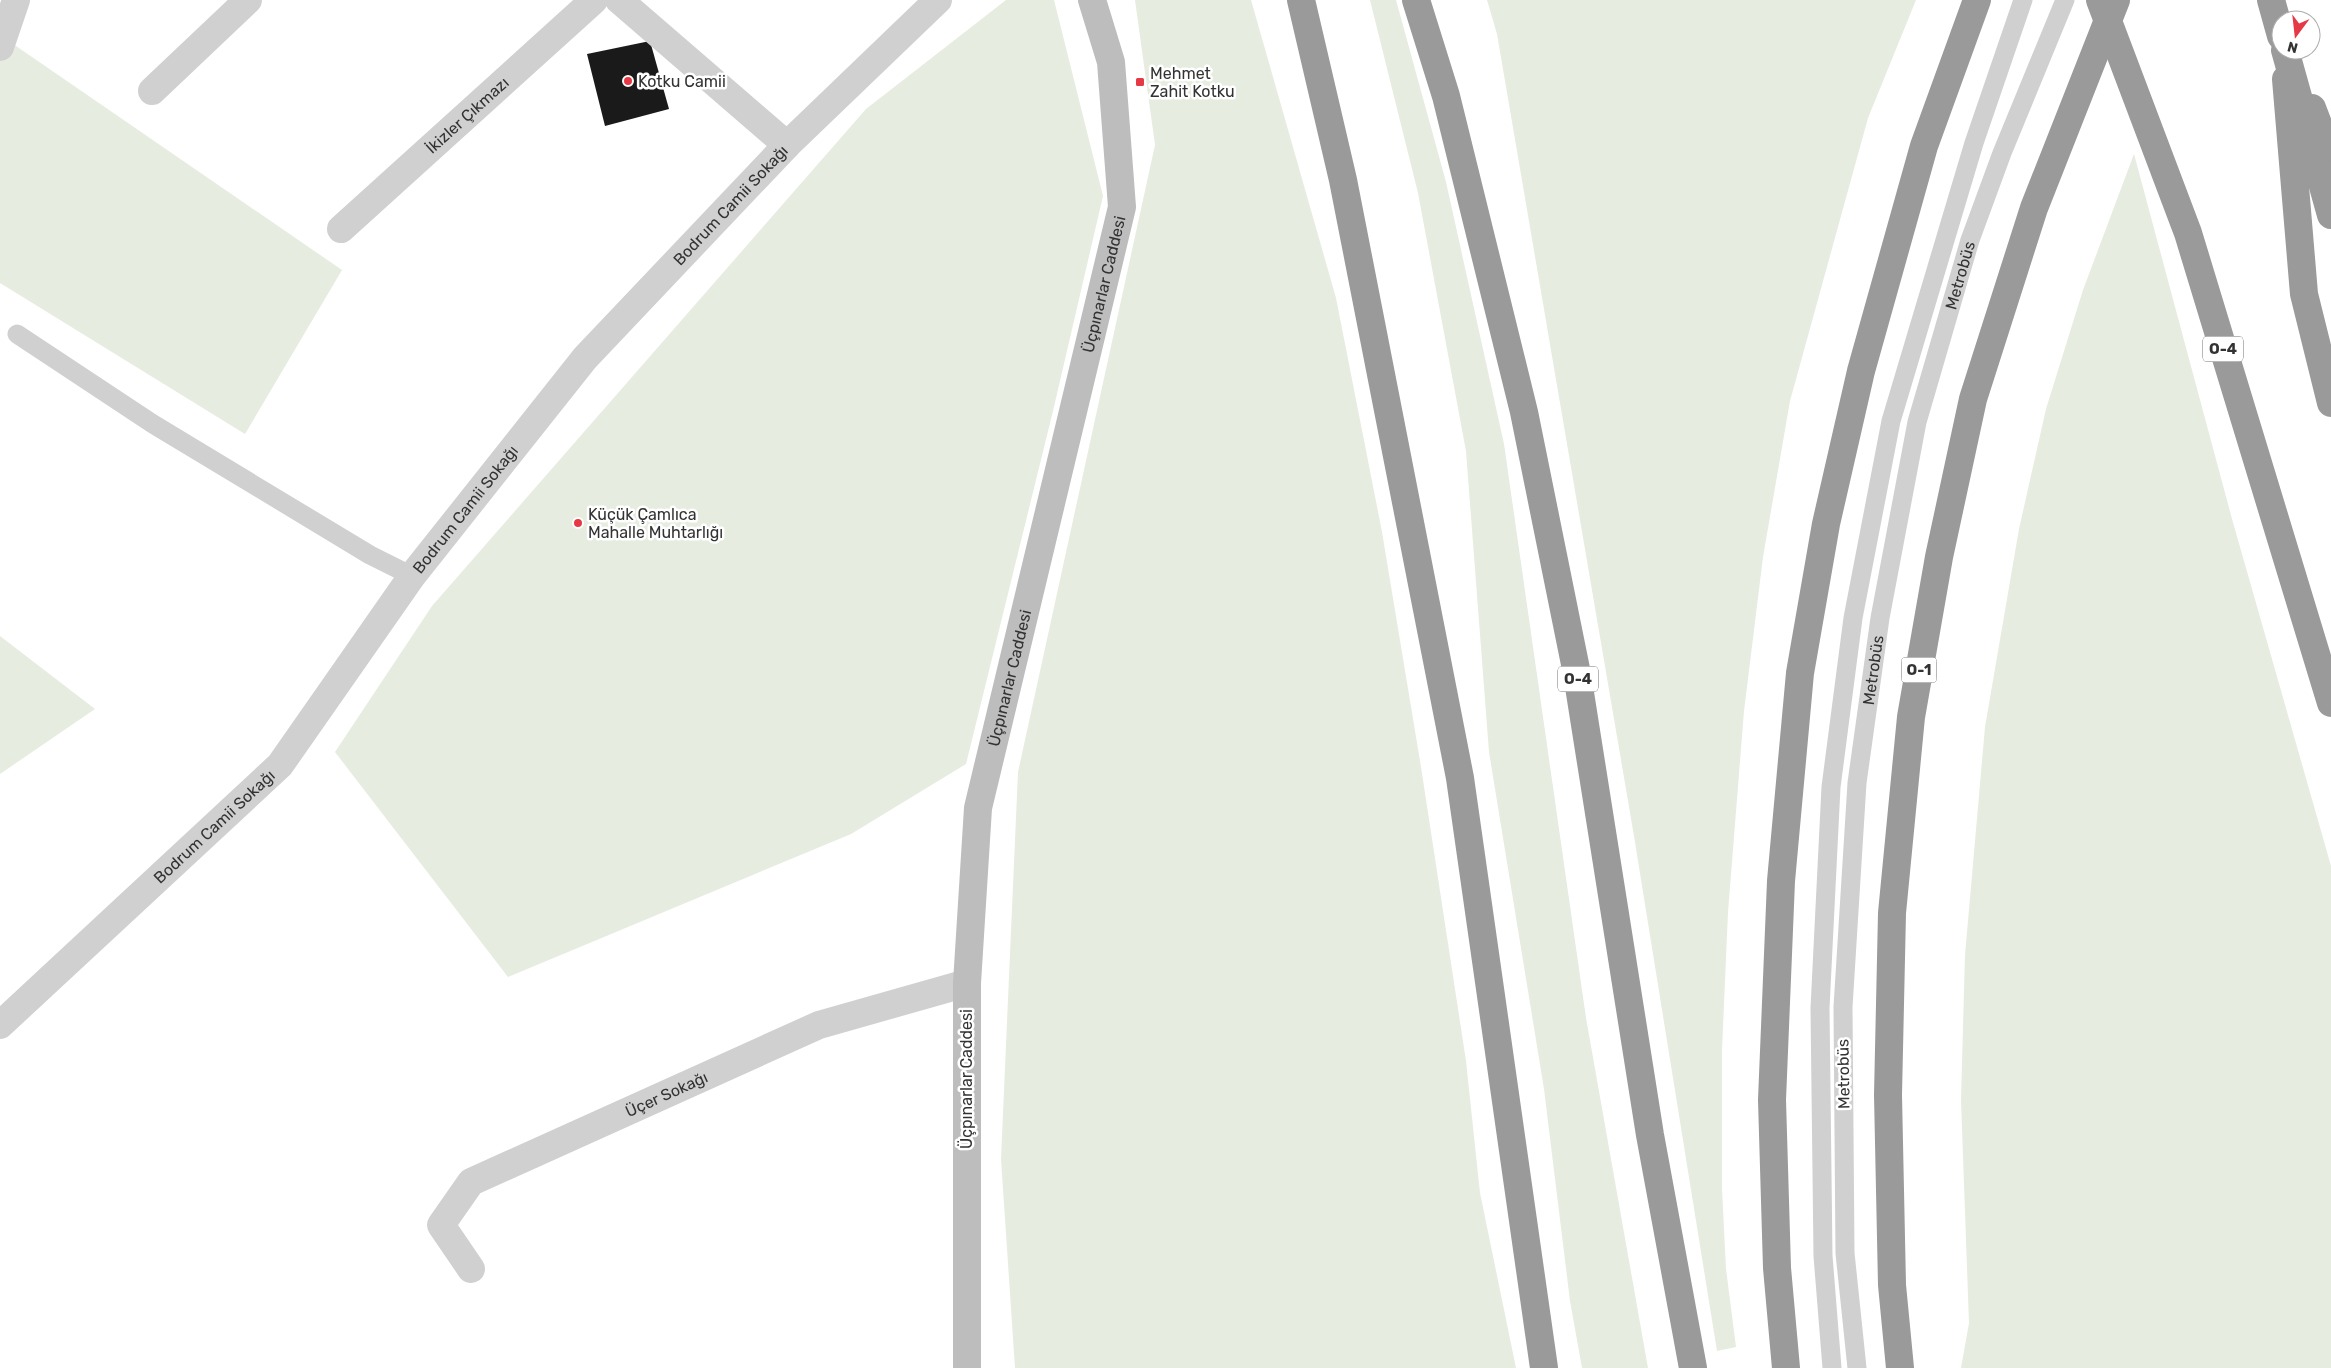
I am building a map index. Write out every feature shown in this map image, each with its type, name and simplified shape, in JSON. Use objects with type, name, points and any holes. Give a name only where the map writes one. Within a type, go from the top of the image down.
[{"type":"highway","points":[[1301,0],[1343,180],[1460,778],[1544,1368]]},
{"type":"highway","name":"O-4","points":[[1416,0],[1446,96],[1524,412],[1572,644],[1650,1135],[1693,1368]]},
{"type":"highway","points":[[1786,1368],[1776,1268],[1772,1100],[1781,882],[1800,673],[1826,524],[1861,371],[1924,146],[1977,0]]},
{"type":"highway","name":"O-4","points":[[2100,0],[2188,233],[2331,703]]},
{"type":"highway","name":"O-1","points":[[1900,1368],[1892,1285],[1888,1095],[1892,913],[1911,717],[1938,557],[1973,399],[2034,208],[2116,0]]},
{"type":"highway","points":[[2286,60],[2304,294],[2331,403]]},
{"type":"highway","points":[[2288,60],[2331,215]]},
{"type":"highway","points":[[2294,60],[2331,158]]},
{"type":"street","points":[[0,46],[16,0]]},
{"type":"street","points":[[152,91],[248,0]]},
{"type":"street","name":"İkizler Çıkmazı","points":[[341,229],[594,0]]},
{"type":"street","points":[[619,0],[787,145]]},
{"type":"street","name":"Bodrum Camii Sokağı","points":[[0,1025],[280,764],[412,576],[585,358],[787,145],[938,0]]},
{"type":"street","name":"Üçpınarlar Caddesi","points":[[967,1368],[967,983],[978,808],[1122,207],[1111,62],[1092,0]]},
{"type":"street","name":"Üçer Sokağı","points":[[471,1269],[441,1225],[471,1182],[819,1025],[967,983]]},
{"type":"lane","name":"Metrobüs","points":[[1832,1368],[1823,1256],[1820,1008],[1831,787],[1853,618],[1891,421],[1965,170],[2023,0]]},
{"type":"lane","name":"Metrobüs","points":[[1857,1368],[1845,1253],[1843,1007],[1857,783],[1880,618],[1918,422],[1970,240],[2002,152],[2065,0]]},
{"type":"lane","points":[[17,334],[153,424],[370,555],[412,576]]},
{"type":"shaded area","points":[[1006,0],[1054,0],[1103,196],[1053,411],[966,764],[851,834],[508,977],[335,752],[432,606],[866,109]]},
{"type":"shaded area","points":[[1135,0],[1251,0],[1336,298],[1382,532],[1421,767],[1466,1061],[1480,1193],[1516,1368],[1015,1368],[1001,1159],[1018,772],[1155,145]]},
{"type":"shaded area","points":[[1370,0],[1396,0],[1446,182],[1504,444],[1586,1018],[1648,1368],[1582,1368],[1570,1301],[1544,1089],[1489,752],[1466,451],[1418,193]]},
{"type":"shaded area","points":[[1487,0],[1916,0],[1868,118],[1790,401],[1763,557],[1744,711],[1728,912],[1722,1050],[1722,1189],[1726,1269],[1736,1347],[1717,1351],[1634,836],[1497,34]]},
{"type":"shaded area","points":[[0,35],[342,270],[245,434],[0,283]]},
{"type":"shaded area","points":[[2134,154],[2232,519],[2331,866],[2331,1368],[1961,1368],[1969,1323],[1961,1100],[1965,955],[1985,727],[2019,529],[2046,409],[2083,290]]},
{"type":"shaded area","points":[[0,636],[95,709],[0,774]]},
{"type":"building","name":"Kotku Camii","points":[[650,41],[669,109],[605,126],[587,54]]},
{"type":"place","name":"Kotku Camii","points":[[628,81]]},
{"type":"place","name":"Mehmet Zahit Kotku","points":[[1140,82]]},
{"type":"place","name":"Küçük Çamlıca Mahalle Muhtarlığı","points":[[578,523]]}]
